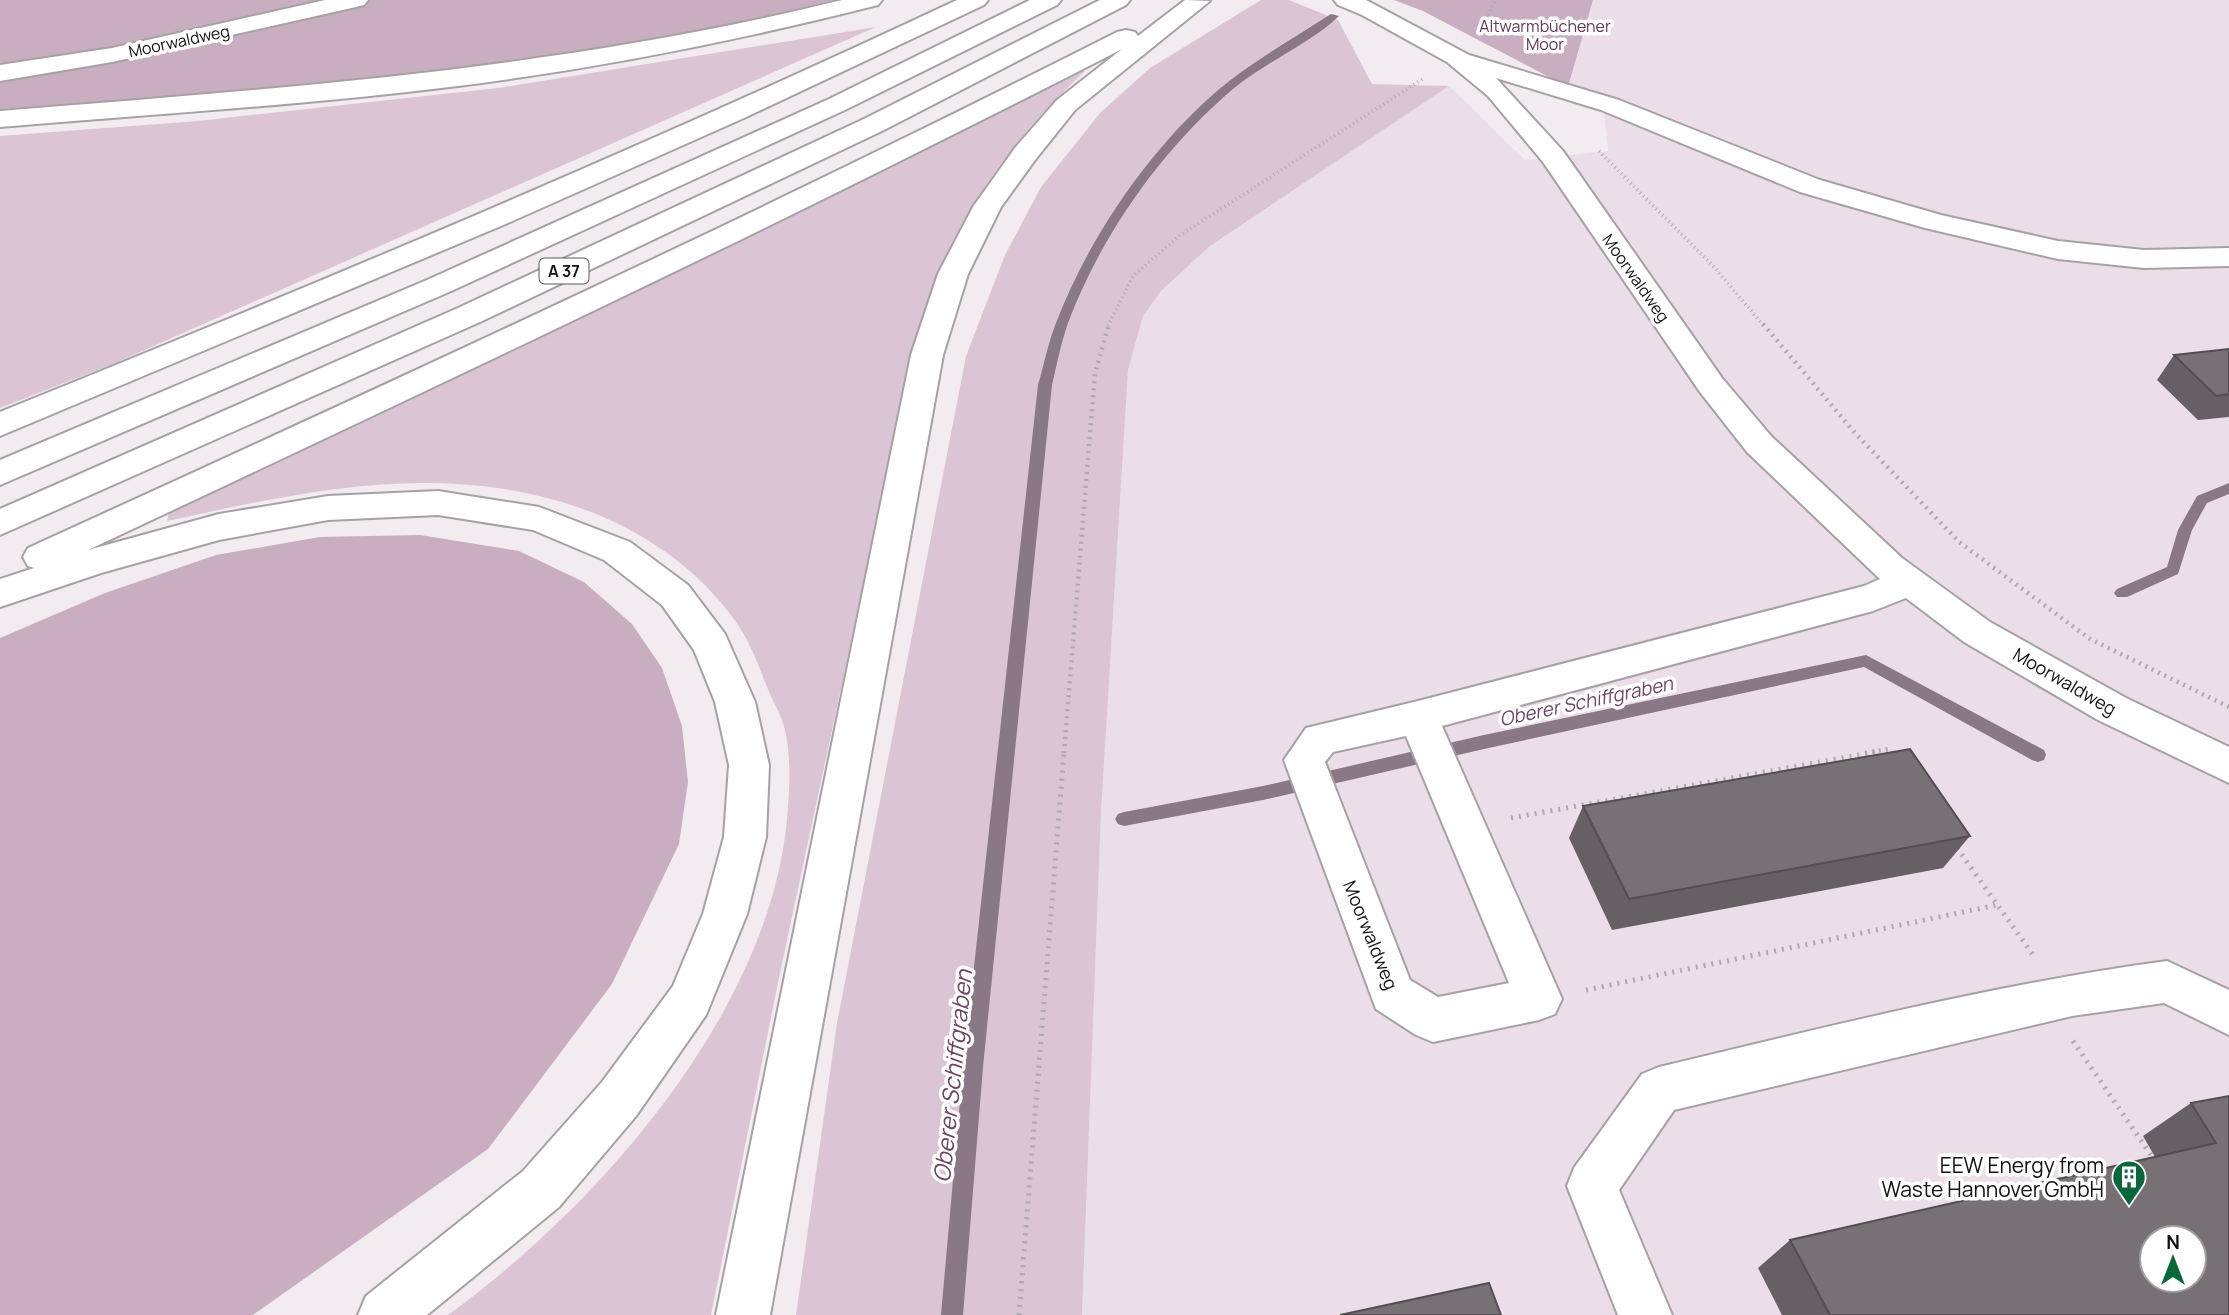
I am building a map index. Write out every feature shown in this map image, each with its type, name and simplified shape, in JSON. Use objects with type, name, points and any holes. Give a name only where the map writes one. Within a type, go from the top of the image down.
[{"type":"main road","name":"Moorwaldweg","points":[[0,73],[214,34],[356,0]]},
{"type":"main road","points":[[0,119],[458,78],[623,54],[782,23],[870,0]]},
{"type":"main road","points":[[0,425],[408,257],[801,84],[976,0]]},
{"type":"main road","name":"A 37","points":[[0,472],[438,286],[838,104],[1049,0]]},
{"type":"main road","name":"A 37","points":[[0,523],[469,315],[875,124],[1118,0]]},
{"type":"main road","name":"Moorwaldweg","points":[[1346,0],[1423,37],[1457,57],[1497,91],[1536,136],[1711,385],[1759,444],[1869,549],[1978,632],[2101,703],[2229,766]]},
{"type":"main road","points":[[0,576],[543,324],[915,145],[1199,1]]},
{"type":"main road","points":[[743,1315],[925,369],[953,274],[987,207],[1024,154],[1066,105],[1199,1]]},
{"type":"main road","points":[[1457,57],[1610,105],[1810,186],[1935,222],[2058,250],[2144,260],[2229,257]]},
{"type":"main road","points":[[0,593],[92,562],[219,527],[328,508],[438,503],[539,519],[617,551],[675,595],[711,644],[736,702],[749,765],[745,837],[725,914],[690,1000],[619,1100],[541,1189],[385,1315]]},
{"type":"main road","name":"Moorwaldweg","points":[[1539,999],[1433,1020],[1392,994],[1304,760],[1320,739],[1418,717],[1873,597],[1909,582]]},
{"type":"main road","points":[[1418,717],[1539,999]]},
{"type":"main road","points":[[1645,1315],[1592,1186],[1659,1090],[2072,995],[2167,982],[2229,1013]]},
{"type":"path","points":[[1020,1315],[1090,423],[1095,373],[1104,333],[1133,276],[1179,236],[1457,57]]},
{"type":"path","points":[[1592,145],[1714,267],[1854,433],[1959,542],[2090,639],[2229,708]]},
{"type":"path","points":[[1457,807],[1889,749],[1896,760]]},
{"type":"path","points":[[1951,838],[2041,965],[2022,968],[2158,1164]]},
{"type":"path","points":[[1539,999],[1997,905]]},
{"type":"shaded area","points":[[1261,0],[1289,0],[1338,20],[1372,84],[1449,86],[1210,246],[1161,291],[1143,316],[1128,370],[1101,813],[1082,1315],[796,1315],[837,1023],[966,356],[1005,255],[1041,187],[1100,113],[1150,68]]},
{"type":"shaded area","points":[[1593,0],[2229,0],[2229,1315],[1082,1315],[1101,813],[1128,370],[1143,316],[1161,291],[1210,246],[1449,86],[1525,160],[1608,151],[1604,111],[1568,87]]},
{"type":"shaded area","points":[[876,27],[115,363],[0,408],[0,136],[198,121],[498,88]]},
{"type":"shaded area","points":[[1079,68],[1085,71],[1038,118],[979,196],[947,254],[922,321],[912,357],[780,973],[711,1315],[448,1315],[506,1269],[564,1216],[620,1157],[671,1093],[716,1025],[752,953],[777,880],[789,785],[788,752],[782,720],[745,637],[714,595],[690,571],[663,550],[604,517],[571,505],[504,489],[419,483],[335,489],[167,521],[169,513],[627,296]]},
{"type":"green space","points":[[0,0],[834,0],[732,24],[524,60],[315,84],[0,109]]},
{"type":"green space","name":"Altwarmbüchener Moor","points":[[1394,0],[1593,0],[1568,87],[1423,11]]},
{"type":"green space","points":[[420,535],[519,551],[584,582],[632,624],[662,668],[682,726],[688,782],[679,844],[612,984],[488,1149],[253,1315],[0,1315],[0,638],[105,593],[216,555],[320,537]]},
{"type":"building","points":[[2229,349],[2229,394],[2216,396],[2174,355]]},
{"type":"building","points":[[1910,749],[1970,836],[1629,899],[1583,806]]},
{"type":"building","name":"EEW Energy from Waste Hannover GmbH","points":[[2229,1096],[2229,1315],[1830,1315],[1790,1240],[2216,1143],[2191,1103]]},
{"type":"building","points":[[1489,1283],[1501,1315],[1340,1315]]},
{"type":"waterway","points":[[952,1315],[973,1067],[1045,385],[1062,323],[1075,292],[1111,227],[1156,163],[1181,134],[1231,85],[1334,16]]},
{"type":"waterway","name":"Oberer Schiffgraben","points":[[2122,593],[2173,570],[2185,530],[2202,500],[2229,488]]},
{"type":"waterway","name":"Oberer Schiffgraben","points":[[1124,819],[1263,793],[1484,742],[1866,661],[2038,755]]},
{"type":"place","name":"EEW Energy from Waste Hannover GmbH","points":[[2129,1207]]}]
